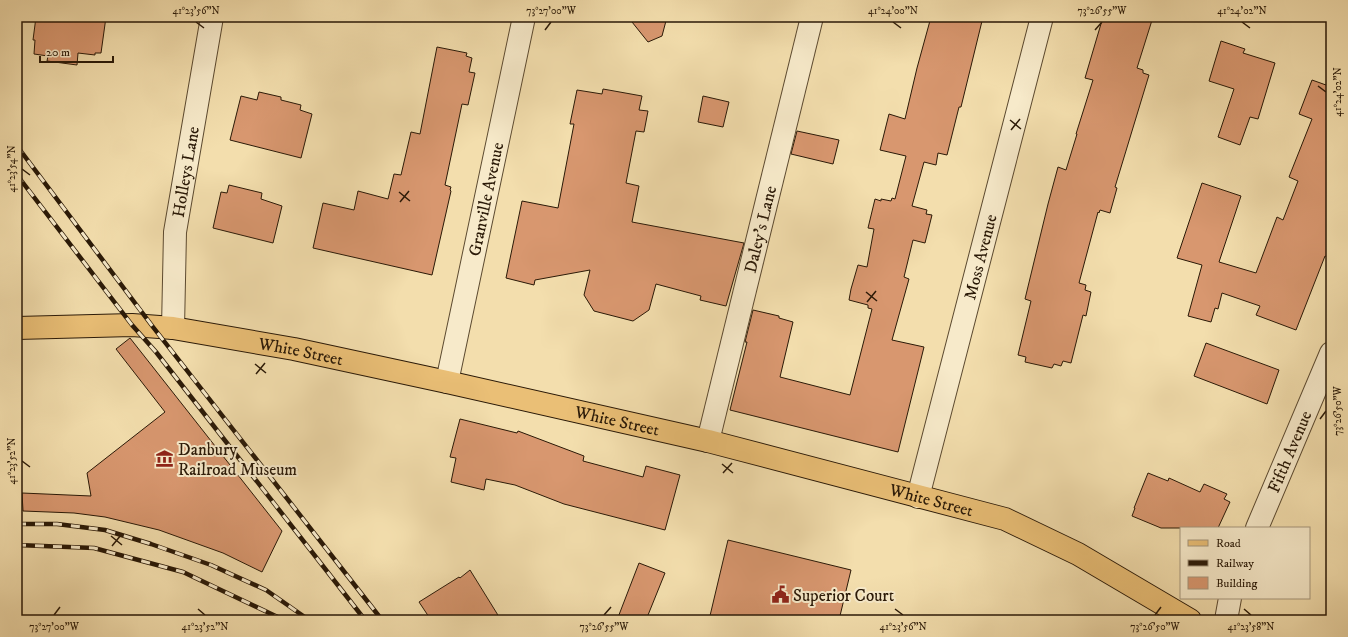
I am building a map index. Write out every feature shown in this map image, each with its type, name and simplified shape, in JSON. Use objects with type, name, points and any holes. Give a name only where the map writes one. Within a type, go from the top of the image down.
[{"type":"main road","name":"White Street","points":[[17,328],[132,325],[173,328],[268,344],[447,382],[708,441],[918,498],[1005,519],[1078,554],[1190,620]]},
{"type":"street","name":"Holleys Lane","points":[[173,328],[175,232],[212,17]]},
{"type":"street","name":"Granville Avenue","points":[[447,382],[524,17]]},
{"type":"street","name":"Daley's Lane","points":[[708,441],[812,17]]},
{"type":"street","name":"Moss Avenue","points":[[918,498],[1042,17]]},
{"type":"street","name":"Fifth Avenue","points":[[1257,527],[1331,353]]},
{"type":"street","points":[[1226,620],[1230,599]]},
{"type":"building","points":[[36,17],[64,19],[65,17],[106,17],[101,53],[95,53],[95,55],[78,53],[77,65],[47,61],[48,56],[34,54],[35,40],[33,40]]},
{"type":"building","points":[[628,17],[667,17],[662,36],[648,42]]},
{"type":"building","points":[[931,17],[983,17],[961,107],[959,107],[947,155],[938,153],[936,165],[924,162],[912,206],[927,210],[926,214],[932,215],[925,243],[913,240],[904,277],[909,279],[892,340],[924,347],[898,452],[730,410],[747,342],[745,342],[753,310],[779,316],[779,318],[793,322],[780,377],[850,395],[872,309],[868,308],[868,305],[849,300],[851,289],[858,265],[867,267],[874,229],[868,228],[875,199],[881,201],[881,199],[891,201],[892,198],[895,199],[906,156],[880,150],[889,114],[905,119]]},
{"type":"building","points":[[1103,17],[1153,17],[1137,68],[1143,70],[1143,73],[1149,75],[1115,187],[1117,188],[1110,213],[1100,210],[1099,213],[1098,212],[1079,283],[1086,285],[1085,290],[1091,292],[1086,316],[1083,315],[1071,363],[1063,361],[1061,366],[1054,364],[1052,368],[1025,362],[1026,357],[1018,355],[1031,301],[1025,299],[1058,167],[1066,170],[1093,80],[1085,78]]},
{"type":"building","points":[[1221,41],[1245,49],[1243,53],[1275,63],[1258,119],[1250,117],[1240,145],[1218,137],[1234,89],[1209,81]]},
{"type":"building","points":[[437,47],[467,53],[466,56],[472,58],[469,72],[475,73],[468,105],[462,104],[445,185],[451,187],[451,191],[432,275],[313,248],[323,203],[354,210],[358,191],[388,199],[394,174],[401,175],[411,132],[420,134]]},
{"type":"building","points":[[1330,74],[1331,258],[1325,256],[1296,330],[1256,315],[1260,306],[1222,293],[1218,309],[1215,308],[1211,322],[1188,316],[1202,265],[1177,258],[1202,183],[1241,196],[1219,262],[1256,273],[1277,217],[1283,220],[1298,181],[1289,177],[1312,119],[1299,114],[1312,80],[1326,85]]},
{"type":"building","points":[[603,89],[642,96],[639,110],[648,111],[644,132],[636,131],[626,183],[639,186],[632,222],[744,243],[726,306],[700,300],[701,296],[656,284],[649,310],[633,321],[594,311],[584,295],[590,270],[535,280],[534,285],[506,278],[522,201],[558,208],[574,124],[570,124],[577,90],[602,94]]},
{"type":"building","points":[[259,92],[281,97],[281,100],[301,105],[300,110],[312,114],[301,158],[230,140],[241,96],[257,100]]},
{"type":"building","points":[[703,96],[729,102],[723,127],[698,122]]},
{"type":"building","points":[[797,131],[839,140],[833,164],[791,154]]},
{"type":"building","points":[[229,185],[262,193],[261,199],[282,206],[273,243],[213,228],[221,192],[227,193]]},
{"type":"building","name":"Danbury Railroad Museum","points":[[130,338],[282,531],[262,572],[223,553],[159,530],[105,517],[74,513],[23,511],[22,493],[91,496],[87,473],[165,412],[116,349]]},
{"type":"building","points":[[1206,343],[1279,370],[1267,404],[1194,376]]},
{"type":"building","points":[[460,419],[517,433],[518,431],[584,456],[583,461],[643,477],[646,466],[680,475],[665,530],[564,504],[515,485],[486,479],[484,490],[451,482],[456,458],[450,457]]},
{"type":"building","points":[[1148,473],[1168,481],[1169,478],[1200,492],[1204,484],[1227,494],[1224,499],[1230,502],[1218,527],[1161,528],[1132,516]]},
{"type":"building","name":"Superior Court","points":[[728,540],[851,570],[839,620],[709,620]]},
{"type":"building","points":[[639,563],[665,573],[646,620],[617,620]]},
{"type":"building","points":[[470,570],[501,620],[431,620],[419,602],[459,577],[460,578]]},
{"type":"railway","points":[[17,146],[153,327],[382,620]]},
{"type":"railway","points":[[17,175],[132,325],[156,352],[365,620]]},
{"type":"railway","points":[[17,524],[57,524],[105,530],[151,544],[211,565],[266,590],[309,620]]},
{"type":"railway","points":[[17,545],[94,548],[183,572],[284,620]]},
{"type":"place","name":"Danbury Railroad Museum","points":[[165,459]]},
{"type":"place","name":"Superior Court","points":[[780,595]]}]
